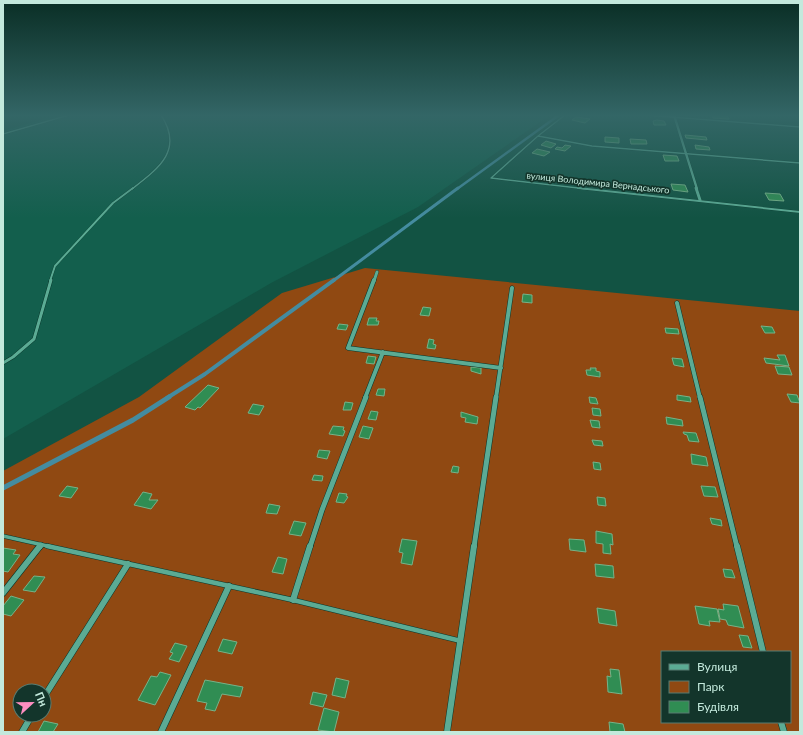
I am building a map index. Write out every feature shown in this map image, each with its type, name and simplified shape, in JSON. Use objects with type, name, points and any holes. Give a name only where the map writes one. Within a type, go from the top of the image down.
[{"type":"street","points":[[684,149],[700,200]]},
{"type":"street","points":[[377,272],[348,348],[500,368]]},
{"type":"street","points":[[447,732],[512,288]]},
{"type":"street","points":[[677,303],[764,651]]},
{"type":"street","points":[[293,600],[322,510],[383,352]]},
{"type":"street","points":[[3,594],[41,545]]},
{"type":"street","points":[[52,684],[128,564]]},
{"type":"street","points":[[161,732],[229,586]]},
{"type":"street","points":[[22,732],[27,723]]},
{"type":"lane","points":[[3,364],[14,357],[34,339],[55,266],[113,203],[151,174],[170,149]]},
{"type":"lane","name":"вулиця Володимира Вернадського","points":[[523,149],[491,178],[800,212]]},
{"type":"lane","points":[[636,149],[800,163]]},
{"type":"lane","points":[[3,536],[293,600],[461,641]]},
{"type":"shaded area","points":[[3,149],[501,149],[418,207],[271,283],[3,439]]},
{"type":"green space","points":[[365,268],[800,311],[800,732],[3,732],[3,471],[139,397],[282,293]]},
{"type":"building","points":[[537,149],[550,152],[544,156],[532,153]]},
{"type":"building","points":[[663,155],[677,156],[679,161],[665,161]]},
{"type":"building","points":[[671,184],[685,185],[688,192],[673,190]]},
{"type":"building","points":[[765,193],[780,194],[784,201],[769,200]]},
{"type":"building","points":[[523,294],[532,295],[532,303],[522,302]]},
{"type":"building","points":[[423,307],[431,308],[429,316],[420,315]]},
{"type":"building","points":[[369,318],[377,318],[376,321],[379,321],[378,325],[367,325]]},
{"type":"building","points":[[339,324],[348,325],[346,330],[337,329]]},
{"type":"building","points":[[761,326],[772,327],[775,333],[765,333]]},
{"type":"building","points":[[665,328],[678,329],[679,334],[666,333]]},
{"type":"building","points":[[429,339],[434,340],[433,344],[436,345],[435,349],[427,348]]},
{"type":"building","points":[[777,355],[785,355],[789,366],[766,363],[764,358],[780,360]]},
{"type":"building","points":[[368,356],[376,357],[374,364],[366,363]]},
{"type":"building","points":[[672,358],[682,359],[684,367],[674,365]]},
{"type":"building","points":[[775,366],[789,367],[792,375],[778,374]]},
{"type":"building","points":[[471,367],[481,368],[481,374],[471,371]]},
{"type":"building","points":[[590,368],[596,368],[596,371],[600,372],[600,377],[587,375],[586,370],[591,370]]},
{"type":"building","points":[[208,385],[219,388],[200,408],[198,407],[195,410],[185,407]]},
{"type":"building","points":[[378,389],[385,389],[384,396],[376,395]]},
{"type":"building","points":[[787,394],[797,395],[800,403],[791,402]]},
{"type":"building","points":[[677,395],[690,397],[691,402],[677,400]]},
{"type":"building","points":[[589,397],[596,398],[598,404],[590,403]]},
{"type":"building","points":[[345,402],[353,403],[351,410],[343,410]]},
{"type":"building","points":[[253,404],[264,406],[259,415],[248,413]]},
{"type":"building","points":[[592,408],[600,409],[601,416],[593,415]]},
{"type":"building","points":[[371,411],[378,412],[376,420],[368,419]]},
{"type":"building","points":[[461,412],[478,417],[477,424],[465,422],[466,418],[461,417]]},
{"type":"building","points":[[666,417],[682,420],[683,426],[667,424]]},
{"type":"building","points":[[590,420],[599,421],[600,428],[592,427]]},
{"type":"building","points":[[333,426],[344,427],[343,430],[345,431],[343,436],[329,434]]},
{"type":"building","points":[[363,426],[373,428],[369,439],[359,437]]},
{"type":"building","points":[[683,432],[696,433],[699,442],[689,441],[687,435]]},
{"type":"building","points":[[592,440],[602,441],[603,446],[594,445]]},
{"type":"building","points":[[319,450],[330,451],[327,459],[317,457]]},
{"type":"building","points":[[691,454],[706,457],[708,466],[692,464]]},
{"type":"building","points":[[593,462],[600,463],[601,470],[594,469]]},
{"type":"building","points":[[453,466],[459,467],[458,473],[451,472]]},
{"type":"building","points":[[314,475],[323,476],[322,481],[312,480]]},
{"type":"building","points":[[67,486],[78,488],[71,498],[59,496]]},
{"type":"building","points":[[701,486],[715,487],[718,497],[704,496]]},
{"type":"building","points":[[143,492],[152,494],[149,500],[158,500],[151,509],[134,505]]},
{"type":"building","points":[[339,493],[347,494],[346,496],[348,497],[344,503],[336,502]]},
{"type":"building","points":[[597,497],[605,498],[606,506],[598,505]]},
{"type":"building","points":[[269,504],[280,506],[277,514],[266,513]]},
{"type":"building","points":[[710,518],[721,520],[722,526],[712,524]]},
{"type":"building","points":[[294,521],[306,523],[301,536],[289,534]]},
{"type":"building","points":[[596,531],[612,534],[613,545],[610,544],[611,554],[603,553],[603,544],[596,543]]},
{"type":"building","points":[[402,539],[417,541],[412,565],[401,563],[403,553],[399,552]]},
{"type":"building","points":[[569,539],[584,540],[586,552],[570,550]]},
{"type":"building","points":[[3,548],[16,550],[13,554],[20,555],[8,572],[3,571]]},
{"type":"building","points":[[278,557],[287,559],[283,574],[272,572]]},
{"type":"building","points":[[595,564],[613,566],[614,578],[596,576]]},
{"type":"building","points":[[723,569],[732,570],[735,578],[725,577]]},
{"type":"building","points":[[34,576],[45,577],[35,592],[23,590]]},
{"type":"building","points":[[11,596],[24,600],[11,616],[3,614],[3,606]]},
{"type":"building","points":[[723,604],[738,606],[744,628],[728,625],[726,620],[720,619],[718,609],[724,610]]},
{"type":"building","points":[[695,606],[717,609],[720,622],[709,621],[710,626],[699,624]]},
{"type":"building","points":[[597,608],[615,611],[617,626],[599,623]]},
{"type":"building","points":[[739,635],[748,636],[752,648],[743,647]]},
{"type":"building","points":[[223,639],[237,642],[232,654],[218,651]]},
{"type":"building","points":[[175,643],[187,646],[179,662],[169,659],[173,653],[170,652]]},
{"type":"building","points":[[610,669],[619,670],[622,694],[608,692],[607,676],[611,677]]},
{"type":"building","points":[[160,672],[171,675],[155,705],[138,700],[151,676],[157,677]]},
{"type":"building","points":[[336,678],[349,681],[345,698],[332,695]]},
{"type":"building","points":[[205,680],[243,687],[240,697],[222,694],[215,711],[205,709],[207,703],[197,701]]},
{"type":"building","points":[[313,692],[327,695],[323,707],[310,704]]},
{"type":"building","points":[[324,708],[339,712],[334,732],[318,730]]},
{"type":"building","points":[[609,722],[623,724],[625,732],[610,732]]},
{"type":"building","points":[[43,723],[58,724],[53,732],[38,732]]},
{"type":"waterway","points":[[457,189],[512,149]]},
{"type":"waterway","points":[[333,281],[458,188]]},
{"type":"waterway","points":[[167,398],[205,374],[334,280]]},
{"type":"waterway","points":[[3,488],[133,420],[169,397]]}]
